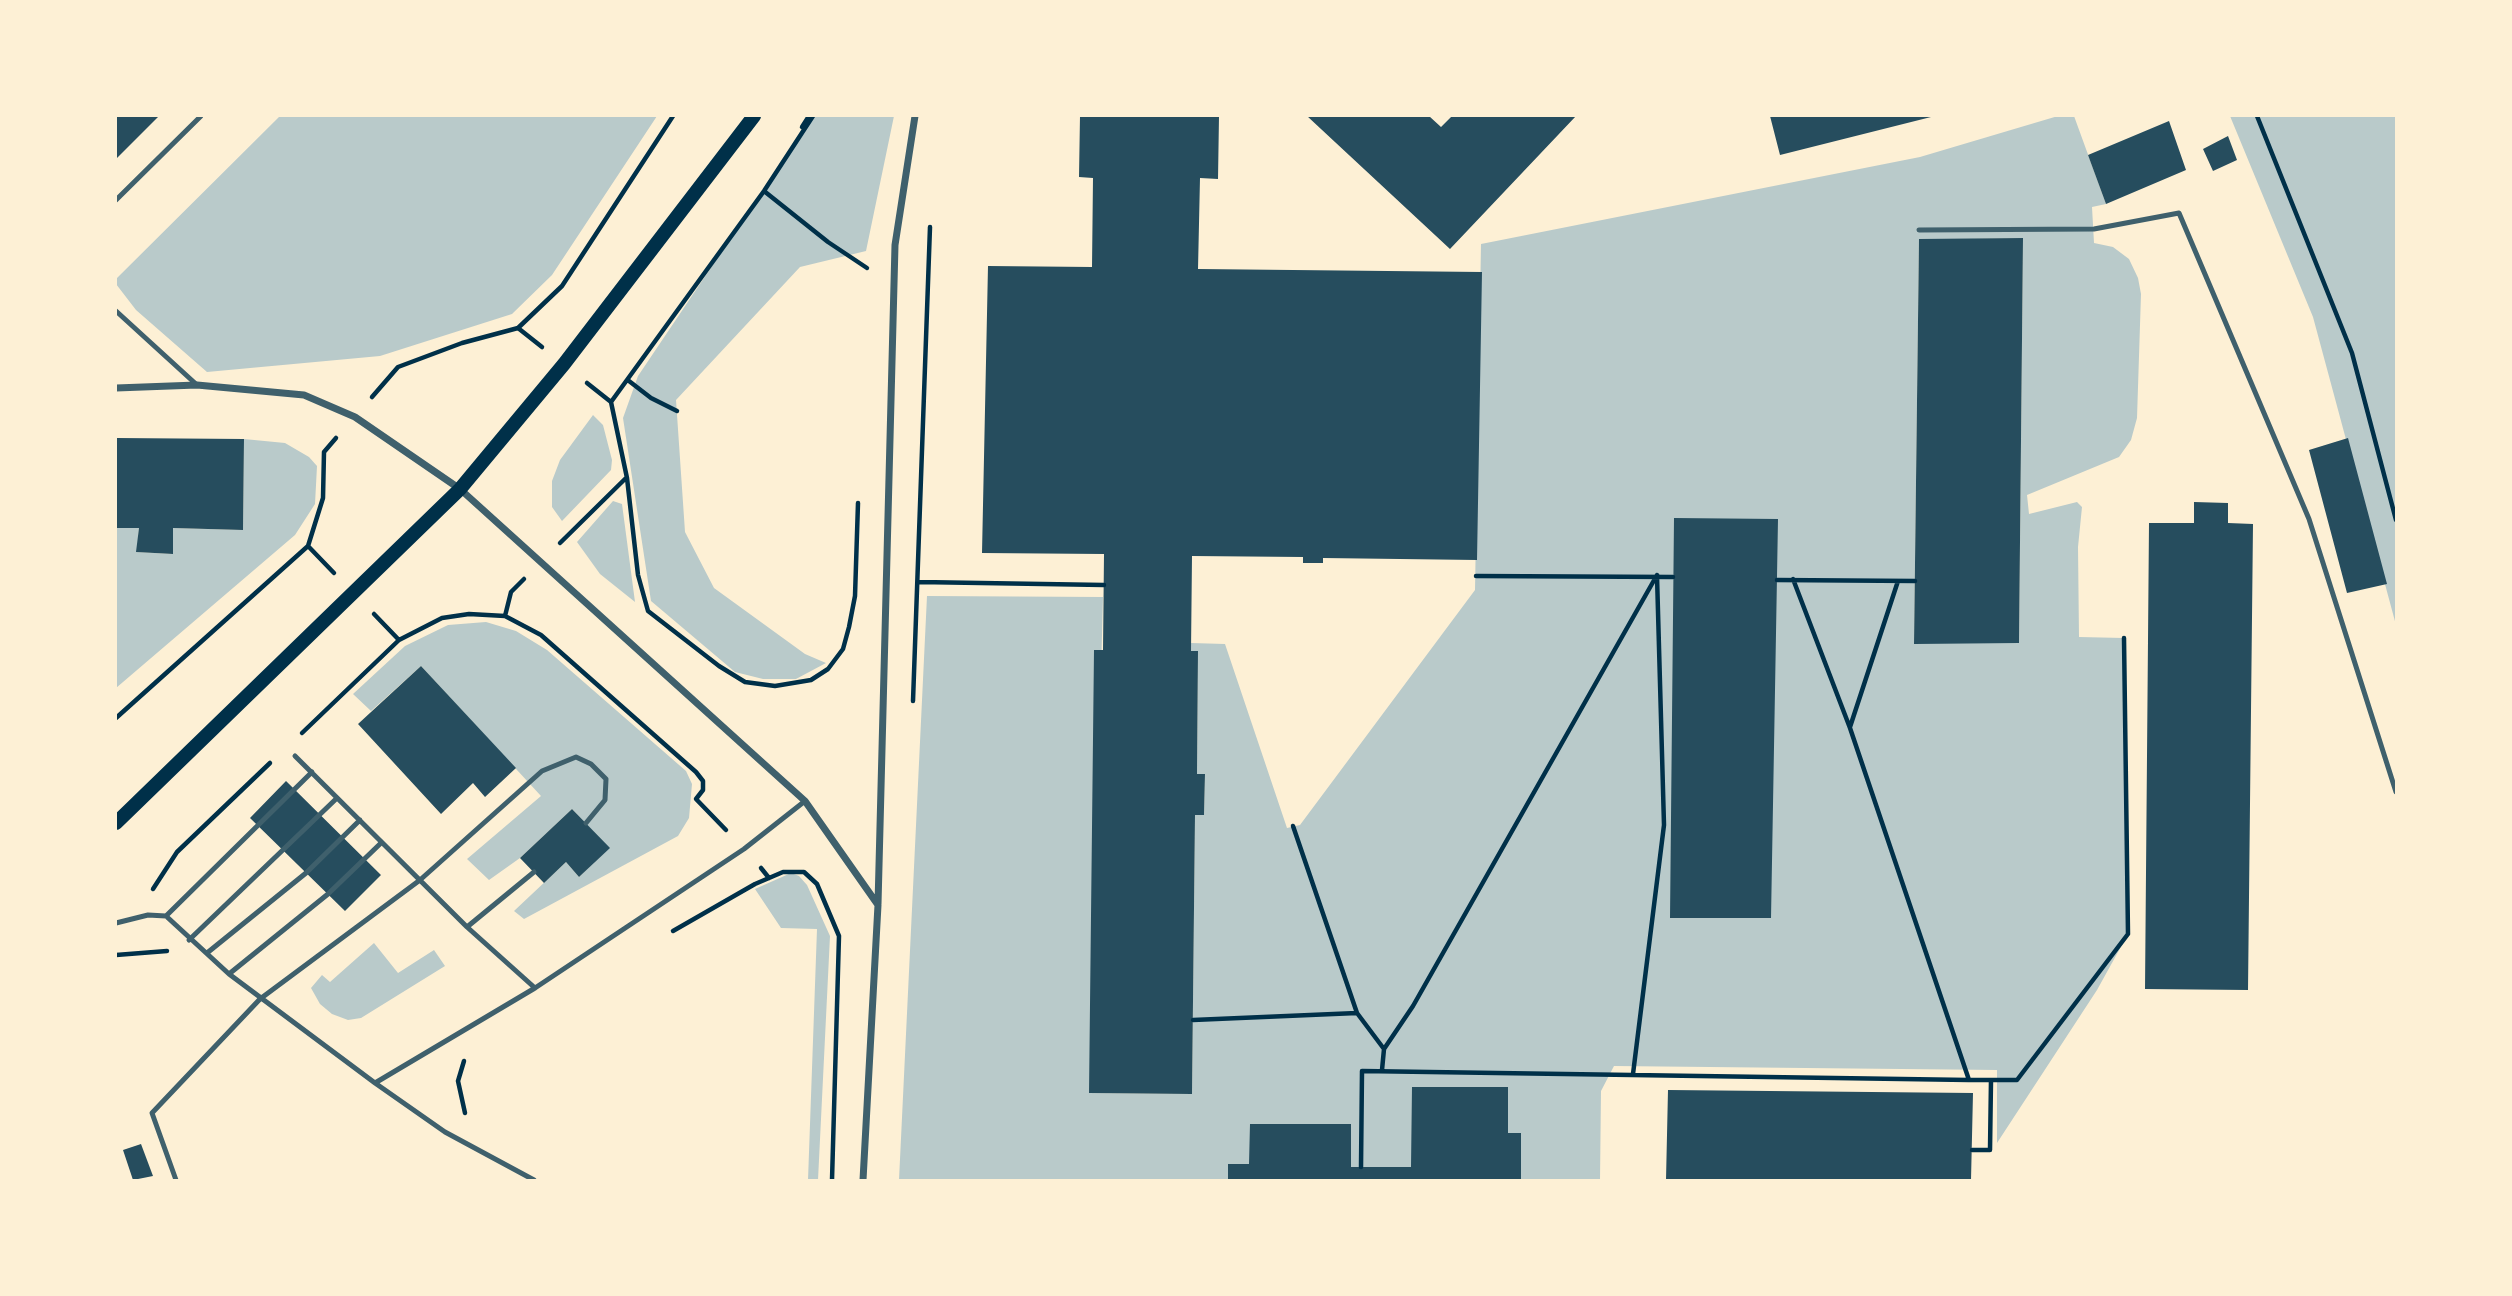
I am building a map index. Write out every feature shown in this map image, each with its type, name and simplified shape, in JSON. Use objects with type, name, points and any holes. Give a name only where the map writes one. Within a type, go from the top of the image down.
[{"type":"main road","points":[[116,823],[460,489],[564,364],[754,116]]},
{"type":"street","points":[[863,1181],[878,905],[895,245],[915,116]]},
{"type":"street","points":[[116,388],[197,385],[304,395],[355,417],[460,489],[805,801],[878,905]]},
{"type":"lane","points":[[116,200],[201,116]]},
{"type":"lane","points":[[1919,230],[2094,229],[2179,213],[2309,519],[2396,792]]},
{"type":"lane","points":[[116,311],[197,385]]},
{"type":"lane","points":[[295,756],[467,927],[535,988]]},
{"type":"lane","points":[[176,1181],[152,1114],[260,999],[420,880],[542,771],[576,757],[591,764],[606,779],[605,800],[586,823]]},
{"type":"lane","points":[[166,916],[312,772]]},
{"type":"lane","points":[[190,940],[337,798]]},
{"type":"lane","points":[[375,1083],[535,988],[744,849],[805,801]]},
{"type":"lane","points":[[207,953],[306,873],[360,820]]},
{"type":"lane","points":[[229,974],[328,894],[381,843]]},
{"type":"lane","points":[[467,927],[534,872]]},
{"type":"lane","points":[[116,923],[148,915],[166,916],[190,940],[260,999],[375,1083],[445,1132],[534,1181]]},
{"type":"path","points":[[673,116],[562,286],[518,328],[611,402],[627,478],[638,575],[648,611],[719,666],[745,682],[775,685],[811,680],[828,669],[843,649],[855,596],[859,489]]},
{"type":"path","points":[[611,402],[629,381],[764,191],[811,116]]},
{"type":"path","points":[[2256,116],[2352,353],[2396,520]]},
{"type":"path","points":[[764,191],[828,242],[872,270],[872,261]]},
{"type":"path","points":[[629,381],[651,398],[677,411]]},
{"type":"path","points":[[116,718],[307,546]]},
{"type":"path","points":[[1382,1070],[1384,1049],[1413,1006],[1657,575]]},
{"type":"path","points":[[1633,1074],[1664,825],[1657,575]]},
{"type":"path","points":[[1476,576],[1673,576]]},
{"type":"path","points":[[1793,579],[1850,728],[1969,1080]]},
{"type":"path","points":[[1777,580],[1915,581]]},
{"type":"path","points":[[1850,728],[1898,581]]},
{"type":"path","points":[[919,582],[1104,585]]},
{"type":"path","points":[[298,736],[399,640],[442,618],[469,614],[505,616],[541,635],[696,772],[703,781],[703,790],[696,799],[769,878]]},
{"type":"path","points":[[1361,1167],[1362,1071],[2017,1080],[2128,934],[2124,638]]},
{"type":"path","points":[[135,918],[177,852],[278,756]]},
{"type":"path","points":[[1293,826],[1357,1013],[1384,1049]]},
{"type":"path","points":[[662,937],[783,872],[804,872],[817,884],[839,936],[832,1181]]},
{"type":"path","points":[[116,956],[167,951],[190,940]]},
{"type":"path","points":[[1193,1020],[1357,1013]]},
{"type":"path","points":[[472,1119],[466,1115],[458,1081],[465,1060],[473,1053]]},
{"type":"path","points":[[1972,1150],[1990,1150],[1991,1080]]},
{"type":"shaded area","points":[[280,116],[657,116],[552,275],[512,314],[380,356],[207,372],[136,310],[116,284],[116,279]]},
{"type":"shaded area","points":[[813,116],[894,116],[866,251],[800,267],[676,400],[685,532],[714,588],[805,654],[826,663],[796,679],[763,679],[735,672],[651,601],[623,418],[638,376]]},
{"type":"shaded area","points":[[2058,116],[2074,116],[2106,204],[2092,207],[2094,243],[2113,247],[2129,259],[2138,278],[2141,294],[2137,418],[2131,440],[2119,457],[2027,495],[2029,514],[2077,502],[2082,507],[2078,547],[2079,637],[2124,638],[2128,934],[2097,990],[1997,1143],[1997,1070],[1614,1066],[1601,1091],[1600,1180],[899,1180],[927,596],[1103,597],[1090,1093],[1192,1094],[1195,815],[1204,815],[1205,774],[1197,774],[1198,651],[1191,651],[1191,643],[1225,644],[1287,828],[1300,825],[1475,590],[1481,244],[1920,157]],"holes":[[[2023,238],[2019,642],[1914,643],[1919,240]]]},
{"type":"shaded area","points":[[2230,116],[2396,116],[2396,625],[2313,317]]},
{"type":"shaded area","points":[[593,415],[603,425],[612,460],[611,470],[562,521],[552,507],[552,481],[560,460]]},
{"type":"shaded area","points":[[244,439],[285,443],[309,457],[317,466],[315,504],[295,535],[116,688],[116,528],[139,528],[137,552],[172,554],[173,528],[243,530]]},
{"type":"shaded area","points":[[613,501],[622,504],[635,602],[600,574],[577,542]]},
{"type":"shaded area","points":[[486,622],[516,631],[547,650],[686,771],[692,784],[689,818],[678,836],[524,919],[514,911],[566,862],[579,877],[609,848],[572,809],[520,858],[489,880],[467,859],[541,796],[421,666],[371,711],[353,694],[405,646],[448,625]]},
{"type":"shaded area","points":[[791,873],[799,876],[807,885],[830,936],[818,1180],[808,1180],[817,929],[781,928],[755,889]]},
{"type":"shaded area","points":[[374,943],[398,973],[434,950],[445,966],[361,1018],[348,1020],[332,1014],[320,1004],[311,988],[322,975],[330,982]]},
{"type":"building","points":[[116,116],[159,116],[116,159]]},
{"type":"building","points":[[1080,116],[1219,116],[1218,179],[1200,178],[1198,269],[1482,272],[1477,560],[1323,558],[1323,563],[1303,563],[1303,557],[1192,556],[1191,651],[1198,651],[1197,774],[1205,774],[1204,815],[1195,815],[1192,1094],[1089,1093],[1094,650],[1103,650],[1104,554],[982,553],[988,266],[1092,267],[1093,178],[1079,177]]},
{"type":"building","points":[[1307,116],[1429,116],[1441,127],[1452,116],[1576,116],[1450,249]]},
{"type":"building","points":[[1770,116],[1935,116],[1780,155]]},
{"type":"building","points":[[2169,121],[2186,170],[2106,204],[2088,155]]},
{"type":"building","points":[[2228,136],[2237,160],[2213,171],[2203,149]]},
{"type":"building","points":[[2023,238],[2019,643],[1914,644],[1919,239]]},
{"type":"building","points":[[116,438],[244,439],[243,530],[173,528],[173,554],[136,552],[139,528],[116,528]]},
{"type":"building","points":[[2348,438],[2387,584],[2347,593],[2309,450]]},
{"type":"building","points":[[2194,502],[2228,503],[2228,523],[2253,524],[2248,990],[2145,989],[2149,523],[2194,523]]},
{"type":"building","points":[[1674,518],[1778,519],[1771,918],[1670,918]]},
{"type":"building","points":[[421,666],[516,768],[485,797],[473,783],[441,814],[358,724]]},
{"type":"building","points":[[286,781],[381,875],[345,911],[250,818]]},
{"type":"building","points":[[572,809],[610,848],[579,877],[566,862],[544,883],[520,858]]},
{"type":"building","points":[[1412,1087],[1508,1087],[1508,1133],[1521,1133],[1521,1180],[1228,1180],[1228,1164],[1249,1164],[1250,1124],[1351,1124],[1351,1167],[1411,1167]]},
{"type":"building","points":[[1668,1090],[1973,1093],[1971,1180],[1666,1180]]},
{"type":"building","points":[[141,1144],[153,1176],[133,1180],[123,1150]]}]
